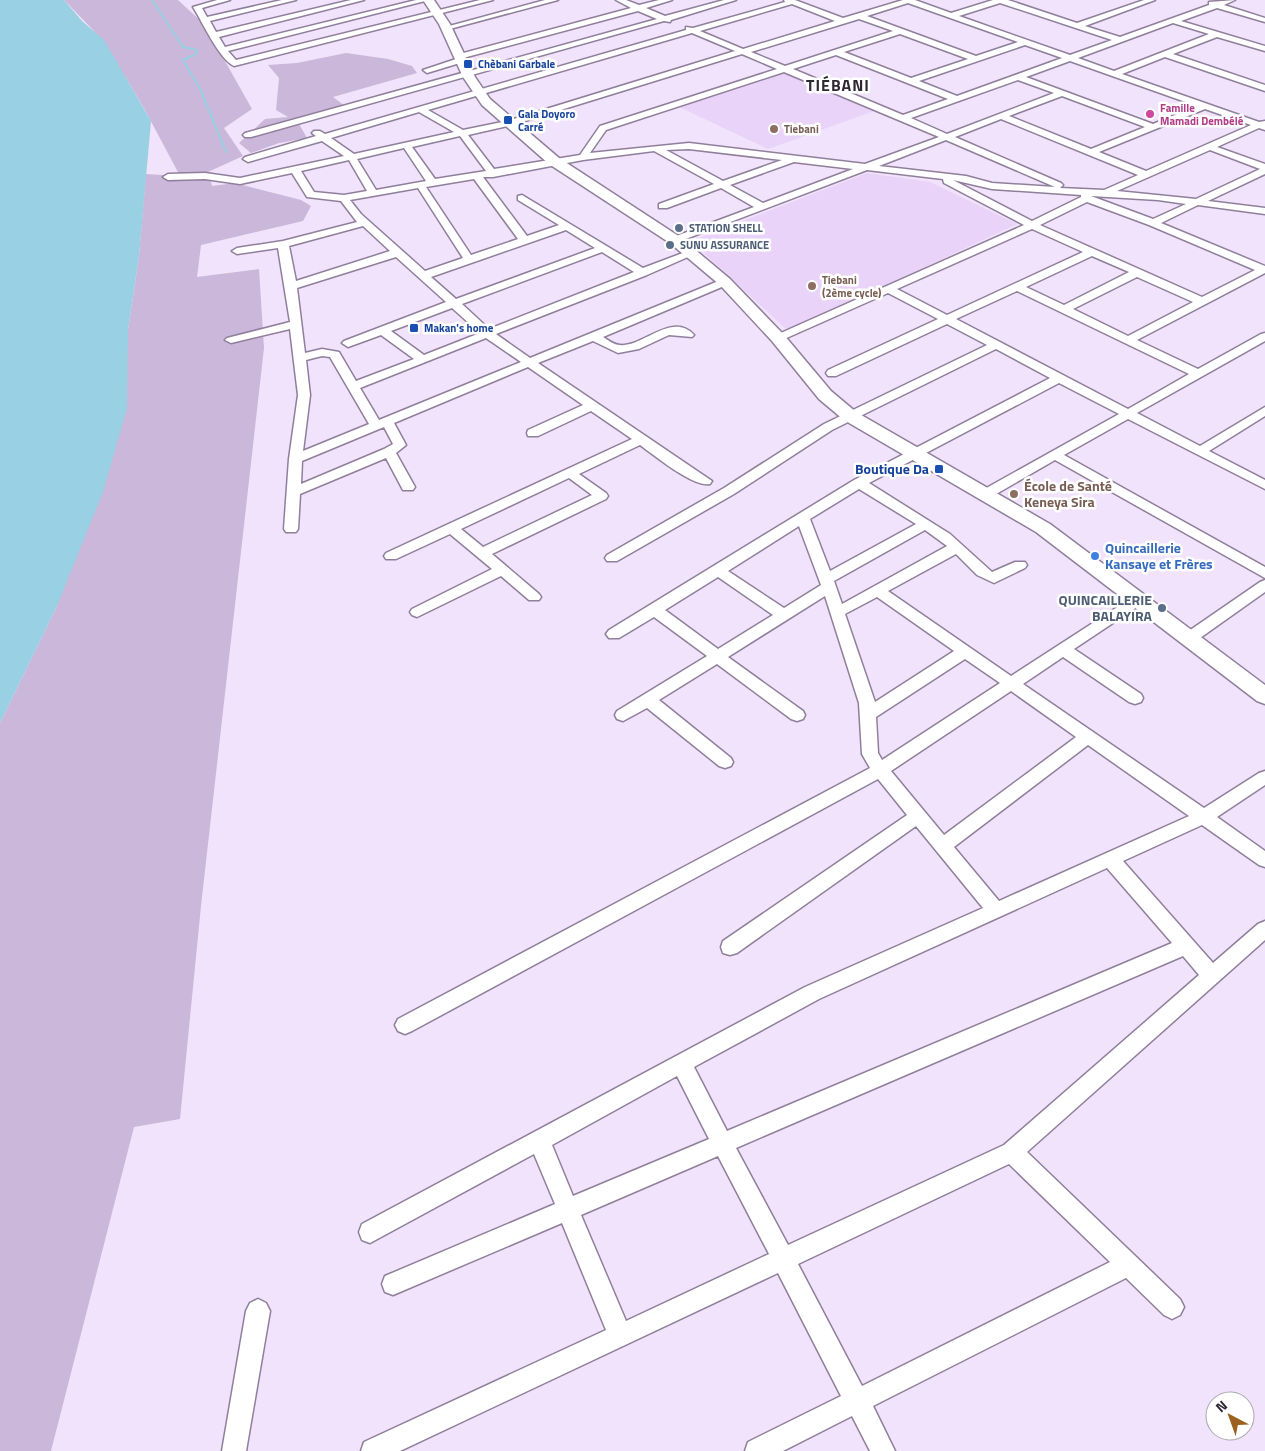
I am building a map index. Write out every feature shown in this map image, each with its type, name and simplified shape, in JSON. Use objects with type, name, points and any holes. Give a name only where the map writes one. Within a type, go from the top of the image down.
[{"type":"main road","points":[[428,0],[443,20],[477,93],[554,162],[675,240],[726,282],[778,338],[825,395],[850,416],[1043,528],[1265,696]]},
{"type":"street","points":[[226,0],[197,7],[216,35],[223,50],[234,63],[388,25],[443,20],[554,0]]},
{"type":"street","points":[[205,20],[292,0]]},
{"type":"street","points":[[216,35],[343,2],[360,0]]},
{"type":"street","points":[[223,50],[424,0]]},
{"type":"street","points":[[443,20],[489,0]]},
{"type":"street","points":[[620,0],[1264,270]]},
{"type":"street","points":[[248,135],[298,121],[462,64],[668,0]]},
{"type":"street","points":[[426,70],[462,64],[665,19],[732,0]]},
{"type":"street","points":[[168,176],[205,176],[240,180],[509,123],[910,0],[1204,106],[1263,125]]},
{"type":"street","points":[[951,16],[1001,0],[1120,40]]},
{"type":"street","points":[[1076,26],[1151,0]]},
{"type":"street","points":[[1198,0],[1263,19]]},
{"type":"street","points":[[903,118],[1231,0]]},
{"type":"street","points":[[248,159],[790,1],[843,21]]},
{"type":"street","points":[[343,2],[388,25]]},
{"type":"street","points":[[1116,2],[1131,7]]},
{"type":"street","points":[[859,16],[976,59]]},
{"type":"street","points":[[1174,20],[1265,49]]},
{"type":"street","points":[[583,157],[603,128],[901,31]]},
{"type":"street","points":[[1114,74],[1217,34]]},
{"type":"street","points":[[911,82],[1026,42]]},
{"type":"street","points":[[836,52],[957,99]]},
{"type":"street","points":[[1165,54],[1265,88]]},
{"type":"street","points":[[1019,77],[1154,127]]},
{"type":"street","points":[[1256,85],[1265,81]]},
{"type":"street","points":[[675,240],[1062,93]]},
{"type":"street","points":[[1092,152],[1204,106]]},
{"type":"street","points":[[420,109],[462,133],[493,174]]},
{"type":"street","points":[[1001,116],[1147,174]]},
{"type":"street","points":[[298,121],[351,156],[374,194]]},
{"type":"street","points":[[1106,193],[1263,125]]},
{"type":"street","points":[[406,145],[433,184]]},
{"type":"street","points":[[295,169],[311,195],[344,198],[493,174],[583,157],[655,148],[689,146],[966,179],[992,186],[1072,191]]},
{"type":"street","points":[[1210,147],[1265,169]]},
{"type":"street","points":[[655,148],[762,207]]},
{"type":"street","points":[[664,206],[793,159]]},
{"type":"street","points":[[1153,223],[1265,169]]},
{"type":"street","points":[[478,176],[524,240]]},
{"type":"street","points":[[935,176],[1032,225],[1203,302]]},
{"type":"street","points":[[421,186],[469,260]]},
{"type":"street","points":[[778,338],[1032,225],[1086,195],[1106,193],[1199,201],[1265,212]]},
{"type":"street","points":[[344,198],[356,216],[488,334],[680,467],[704,480]]},
{"type":"street","points":[[522,198],[643,273]]},
{"type":"street","points":[[237,251],[282,244],[364,223]]},
{"type":"street","points":[[422,276],[567,226]]},
{"type":"street","points":[[282,244],[291,286],[304,395],[296,459],[291,529]]},
{"type":"street","points":[[348,343],[603,248]]},
{"type":"street","points":[[832,374],[1092,252]]},
{"type":"street","points":[[291,286],[396,253]]},
{"type":"street","points":[[355,386],[692,253]]},
{"type":"street","points":[[1129,340],[1264,270]]},
{"type":"street","points":[[1064,309],[1138,272]]},
{"type":"street","points":[[296,459],[726,282]]},
{"type":"street","points":[[1018,287],[1198,374]]},
{"type":"street","points":[[888,289],[1265,485]]},
{"type":"street","points":[[231,340],[296,324]]},
{"type":"street","points":[[383,330],[422,360]]},
{"type":"street","points":[[594,336],[616,348],[624,349],[665,332],[681,332],[688,335]]},
{"type":"street","points":[[986,494],[1265,336]]},
{"type":"street","points":[[612,558],[729,491],[788,451],[850,416],[995,344]]},
{"type":"street","points":[[294,492],[390,452],[400,445],[382,424],[336,355],[330,352],[299,358]]},
{"type":"street","points":[[614,634],[656,610],[859,483],[1059,378]]},
{"type":"street","points":[[533,434],[592,406]]},
{"type":"street","points":[[1200,451],[1265,411]]},
{"type":"street","points":[[391,556],[641,440]]},
{"type":"street","points":[[390,452],[408,487]]},
{"type":"street","points":[[1055,455],[1265,573]]},
{"type":"street","points":[[482,553],[601,496],[570,473]]},
{"type":"street","points":[[859,483],[957,547],[976,569],[994,578],[1020,565]]},
{"type":"street","points":[[803,519],[827,583],[867,703],[870,754],[880,770],[996,910]]},
{"type":"street","points":[[623,715],[783,615],[827,583],[924,524]]},
{"type":"street","points":[[452,528],[534,597]]},
{"type":"street","points":[[836,613],[957,547]]},
{"type":"street","points":[[417,612],[502,570]]},
{"type":"street","points":[[719,571],[783,615]]},
{"type":"street","points":[[1188,639],[1265,585]]},
{"type":"street","points":[[877,590],[1265,860]]},
{"type":"street","points":[[405,1025],[880,770],[1138,600]]},
{"type":"street","points":[[656,610],[797,715]]},
{"type":"street","points":[[1063,649],[1135,698]]},
{"type":"street","points":[[867,715],[965,651]]},
{"type":"street","points":[[648,700],[726,762]]},
{"type":"street","points":[[943,846],[1088,737]]},
{"type":"street","points":[[370,1232],[812,993],[1204,817],[1265,777]]},
{"type":"street","points":[[730,947],[918,816]]},
{"type":"street","points":[[1110,859],[1212,976]]},
{"type":"street","points":[[372,1451],[1012,1152],[1265,929]]},
{"type":"street","points":[[393,1284],[1185,946]]},
{"type":"street","points":[[681,1063],[883,1451]]},
{"type":"street","points":[[539,1140],[620,1335]]},
{"type":"street","points":[[1012,1152],[1172,1308]]},
{"type":"street","points":[[757,1451],[1128,1265]]},
{"type":"street","points":[[234,1451],[258,1311]]},
{"type":"shaded area","points":[[64,0],[178,0],[204,24],[252,109],[224,128],[243,156],[208,172],[212,186],[235,183],[301,200],[311,206],[303,221],[201,245],[197,277],[259,269],[264,348],[201,906],[180,1119],[134,1127],[51,1451],[0,1451],[0,723],[57,606],[128,330],[139,256],[146,174],[180,176],[126,78],[93,30]]},
{"type":"shaded area","points":[[346,53],[388,59],[412,66],[417,73],[333,97],[345,106],[299,124],[307,138],[279,143],[251,153],[239,143],[265,119],[288,117],[276,110],[279,78],[268,65],[297,63]]},
{"type":"shaded area","name":"Tiebani","points":[[785,71],[877,110],[768,149],[677,106]]},
{"type":"shaded area","name":"Tiebani (2ème cycle)","points":[[867,173],[930,182],[1017,224],[788,331],[691,241]]},
{"type":"water","points":[[0,0],[64,0],[82,21],[104,40],[151,121],[139,256],[128,330],[127,408],[103,492],[57,606],[0,723]]},
{"type":"waterway","points":[[152,0],[183,47],[197,50],[196,54],[183,60],[201,91],[226,152]]},
{"type":"place","name":"Chèbani Garbale","points":[[468,64]]},
{"type":"place","name":"Famille Mamadi Dembélé","points":[[1150,114]]},
{"type":"place","name":"Gala Doyoro Carré","points":[[508,120]]},
{"type":"place","name":"Tiebani","points":[[774,129]]},
{"type":"place","name":"STATION SHELL","points":[[679,228]]},
{"type":"place","name":"SUNU ASSURANCE","points":[[670,245]]},
{"type":"place","name":"Tiebani (2ème cycle)","points":[[812,286]]},
{"type":"place","name":"Makan's home","points":[[414,328]]},
{"type":"place","name":"Boutique Da","points":[[939,469]]},
{"type":"place","name":"École de Santé Keneya Sira","points":[[1014,494]]},
{"type":"place","name":"Quincaillerie Kansaye et Frères","points":[[1095,556]]},
{"type":"place","name":"QUINCAILLERIE BALAYIRA","points":[[1162,608]]},
{"type":"district","name":"TIÉBANI","points":[[838,85]]}]
